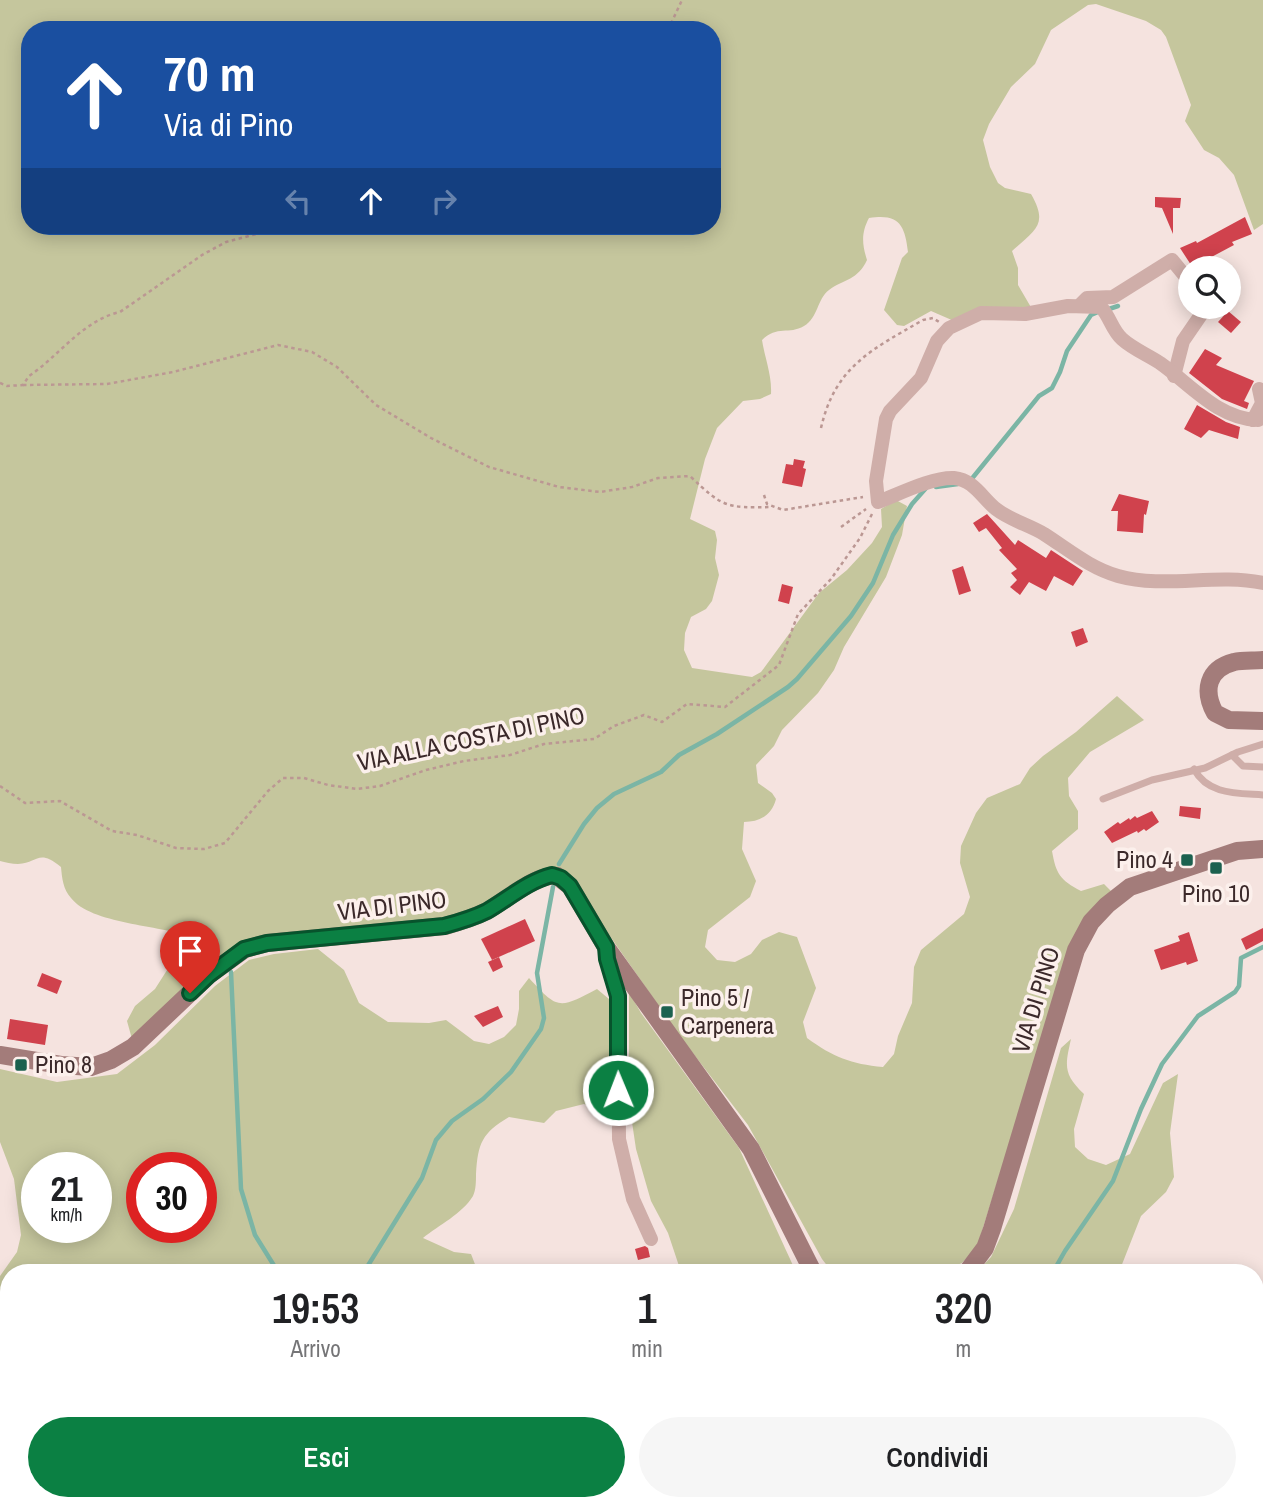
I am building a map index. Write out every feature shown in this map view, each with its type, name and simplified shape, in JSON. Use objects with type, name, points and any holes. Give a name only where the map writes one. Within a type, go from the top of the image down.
[{"type":"street","points":[[1078,307],[1087,298],[1113,297],[1172,260],[1178,267]]},
{"type":"street","points":[[1259,389],[1262,402],[1258,419],[1242,418],[1206,400],[1162,364],[1123,340],[1101,307],[1078,307],[1025,314],[981,313],[949,328],[937,341],[922,378],[890,411],[886,419],[876,481],[878,502],[942,478],[963,479],[972,484],[998,510],[1043,534],[1088,565],[1120,577],[1165,582],[1209,578],[1263,583]]},
{"type":"street","points":[[1174,376],[1183,341],[1198,319]]},
{"type":"street","points":[[1263,660],[1232,662],[1219,670],[1207,691],[1215,713],[1229,720],[1263,721]]},
{"type":"street","name":"VIA DI PINO","points":[[973,1264],[985,1248],[992,1229],[1076,950],[1091,922],[1130,887],[1237,851],[1263,849]]},
{"type":"street","name":"VIA DI PINO","points":[[0,1055],[91,1067],[111,1060],[133,1047],[209,975],[244,949],[267,943],[444,926],[466,921],[530,884],[552,875],[561,878],[570,886],[606,947],[751,1149],[809,1264]]},
{"type":"street","points":[[606,947],[618,996],[619,1139],[633,1199],[651,1239]]},
{"type":"lane","points":[[1103,799],[1152,780],[1205,768],[1263,744]]},
{"type":"lane","points":[[1232,755],[1243,766],[1263,767]]},
{"type":"lane","points":[[1194,769],[1198,777],[1210,787],[1222,791],[1263,795]]},
{"type":"path","points":[[672,21],[681,0]]},
{"type":"path","points":[[23,385],[29,376],[109,314],[120,312],[136,302],[202,255],[226,242],[253,235]]},
{"type":"path","points":[[821,428],[826,405],[855,363],[866,353],[923,320],[933,318],[949,328]]},
{"type":"path","points":[[0,383],[7,386],[107,384],[173,372],[278,345],[312,352],[337,367],[376,405],[431,438],[489,467],[559,487],[600,492],[632,487],[658,478],[691,476],[711,496],[733,508],[803,509],[872,496],[878,502],[841,527]]},
{"type":"path","points":[[764,495],[764,499],[772,507]]},
{"type":"path","name":"VIA ALLA COSTA DI PINO","points":[[0,786],[25,803],[61,801],[112,831],[137,835],[176,848],[204,849],[225,843],[268,791],[283,778],[304,778],[357,789],[380,786],[426,770],[464,761],[510,755],[544,744],[594,739],[614,726],[644,715],[662,722],[687,704],[725,707],[779,666],[798,614],[831,579],[846,558],[860,538],[878,502]]},
{"type":"green space","points":[[0,0],[1263,0],[1263,224],[1254,230],[1234,175],[1219,158],[1204,150],[1185,121],[1191,105],[1161,30],[1146,21],[1096,4],[1088,5],[1051,30],[1035,64],[1011,87],[989,124],[983,140],[990,167],[998,183],[1005,188],[1031,194],[1039,213],[1039,220],[1033,232],[1012,251],[1018,268],[1018,285],[1032,309],[954,321],[931,311],[904,326],[897,325],[884,310],[902,258],[908,252],[905,235],[894,219],[869,218],[863,239],[867,260],[859,272],[825,294],[809,323],[799,329],[778,331],[762,340],[771,394],[760,399],[743,401],[717,428],[705,459],[690,519],[715,531],[715,558],[719,575],[712,601],[706,609],[691,617],[685,633],[684,650],[692,668],[752,677],[761,672],[819,593],[847,570],[872,543],[882,527],[881,509],[896,500],[907,506],[902,535],[886,577],[844,647],[834,670],[818,693],[782,730],[774,746],[756,765],[758,783],[776,799],[765,817],[744,822],[742,849],[756,881],[750,897],[708,930],[705,947],[717,960],[735,962],[751,954],[762,940],[779,932],[797,937],[816,988],[803,1022],[807,1038],[834,1055],[852,1062],[883,1067],[894,1054],[898,1036],[912,1003],[914,967],[921,950],[964,914],[970,897],[960,863],[961,846],[976,813],[987,798],[1020,784],[1030,768],[1043,756],[1076,732],[1117,696],[1144,720],[1090,752],[1068,778],[1069,796],[1078,811],[1078,829],[1052,851],[1055,865],[1064,880],[1081,891],[1104,884],[1111,891],[1074,937],[977,1247],[962,1263],[826,1264],[748,1125],[679,1035],[568,876],[438,920],[232,949],[213,960],[132,1039],[127,1021],[135,1006],[155,989],[169,967],[196,944],[191,937],[110,919],[81,907],[66,891],[61,867],[47,858],[18,864],[0,861]]},
{"type":"green space","points":[[318,949],[344,970],[359,1003],[388,1022],[429,1023],[446,1020],[474,1041],[489,1044],[504,1037],[516,1025],[519,991],[529,978],[553,1001],[560,1003],[574,1000],[597,989],[609,999],[610,1116],[584,1104],[556,1111],[544,1123],[509,1117],[487,1134],[478,1154],[473,1196],[457,1214],[423,1238],[454,1252],[471,1254],[475,1264],[8,1264],[17,1252],[21,1235],[14,1179],[0,1142],[0,1069],[57,1082],[117,1074],[155,1045],[215,986],[249,960]]},
{"type":"green space","points":[[629,992],[641,1013],[739,1148],[792,1264],[678,1264],[668,1233],[651,1201],[636,1149],[629,1102]]},
{"type":"green space","points":[[1071,1039],[1067,1069],[1072,1081],[1084,1094],[1074,1129],[1075,1147],[1088,1159],[1106,1165],[1130,1154],[1163,1083],[1178,1074],[1170,1133],[1174,1177],[1166,1192],[1141,1216],[1122,1264],[984,1264],[991,1257],[1014,1209],[1061,1048]]},
{"type":"building","points":[[1155,197],[1181,198],[1180,208],[1173,208],[1173,234],[1162,208],[1155,207]]},
{"type":"building","points":[[1245,217],[1252,234],[1232,242],[1234,245],[1213,256],[1185,256],[1180,248],[1196,241],[1197,243]]},
{"type":"building","points":[[1221,319],[1237,319],[1241,322],[1231,333],[1218,322]]},
{"type":"building","points":[[1205,349],[1222,358],[1216,365],[1254,381],[1244,401],[1249,403],[1247,409],[1222,399],[1189,373]]},
{"type":"building","points":[[1197,405],[1240,427],[1238,439],[1209,430],[1201,438],[1184,429]]},
{"type":"building","points":[[794,459],[805,461],[802,487],[782,483],[786,464],[793,465]]},
{"type":"building","points":[[1119,494],[1149,501],[1146,515],[1144,514],[1143,533],[1117,531],[1118,511],[1111,511]]},
{"type":"building","points":[[987,514],[1015,545],[1018,540],[1046,558],[1051,550],[1083,571],[1073,586],[1054,576],[1046,591],[1029,582],[1020,595],[1010,587],[1017,580],[1011,573],[1017,569],[999,550],[1002,548],[986,528],[979,532],[973,523]]},
{"type":"building","points":[[963,566],[971,591],[959,595],[952,570]]},
{"type":"building","points":[[782,584],[793,587],[789,604],[778,601]]},
{"type":"building","points":[[1083,628],[1088,642],[1076,647],[1071,632]]},
{"type":"building","points":[[1180,806],[1201,808],[1200,819],[1179,816]]},
{"type":"building","points":[[1152,811],[1159,822],[1146,831],[1137,831],[1112,843],[1104,832],[1118,822],[1120,824],[1129,818],[1137,818]]},
{"type":"building","points":[[525,919],[535,941],[492,960],[481,939]]},
{"type":"building","points":[[1263,928],[1263,941],[1246,950],[1241,939]]},
{"type":"building","points":[[1189,932],[1198,961],[1161,970],[1154,950],[1180,941],[1178,936]]},
{"type":"building","points":[[499,957],[503,967],[493,972],[488,962]]},
{"type":"building","points":[[42,973],[62,981],[57,994],[37,986]]},
{"type":"building","points":[[498,1006],[503,1017],[483,1027],[474,1016]]},
{"type":"building","points":[[10,1019],[48,1025],[45,1045],[7,1039]]},
{"type":"building","points":[[645,1246],[650,1257],[638,1260],[635,1249]]},
{"type":"waterway","points":[[1106,310],[1118,306]]},
{"type":"waterway","points":[[970,481],[1039,396],[1052,388],[1067,351],[1091,315],[1098,312]]},
{"type":"waterway","points":[[936,487],[958,484]]},
{"type":"waterway","points":[[559,864],[584,824],[597,808],[614,794],[661,772],[679,755],[717,734],[797,679],[851,616],[873,583],[893,535],[912,504],[927,487]]},
{"type":"waterway","points":[[369,1264],[422,1178],[436,1140],[452,1121],[483,1099],[511,1072],[541,1029],[544,1018],[537,973],[553,887]]},
{"type":"waterway","points":[[1058,1264],[1113,1181],[1162,1064],[1198,1016],[1235,992],[1239,986],[1241,958],[1263,947]]},
{"type":"waterway","points":[[231,972],[241,1189],[255,1235],[273,1264]]},
{"type":"place","name":"Pino 4","points":[[1187,860]]},
{"type":"place","name":"Pino 10","points":[[1216,868]]},
{"type":"place","name":"Pino 5 / Carpenera","points":[[667,1012]]},
{"type":"place","name":"Pino 8","points":[[21,1065]]},
{"type":"route","points":[[190,993],[244,949],[267,943],[368,935],[466,921],[530,884],[552,875],[561,878],[570,886],[606,947],[618,996],[618,1090]]}]
